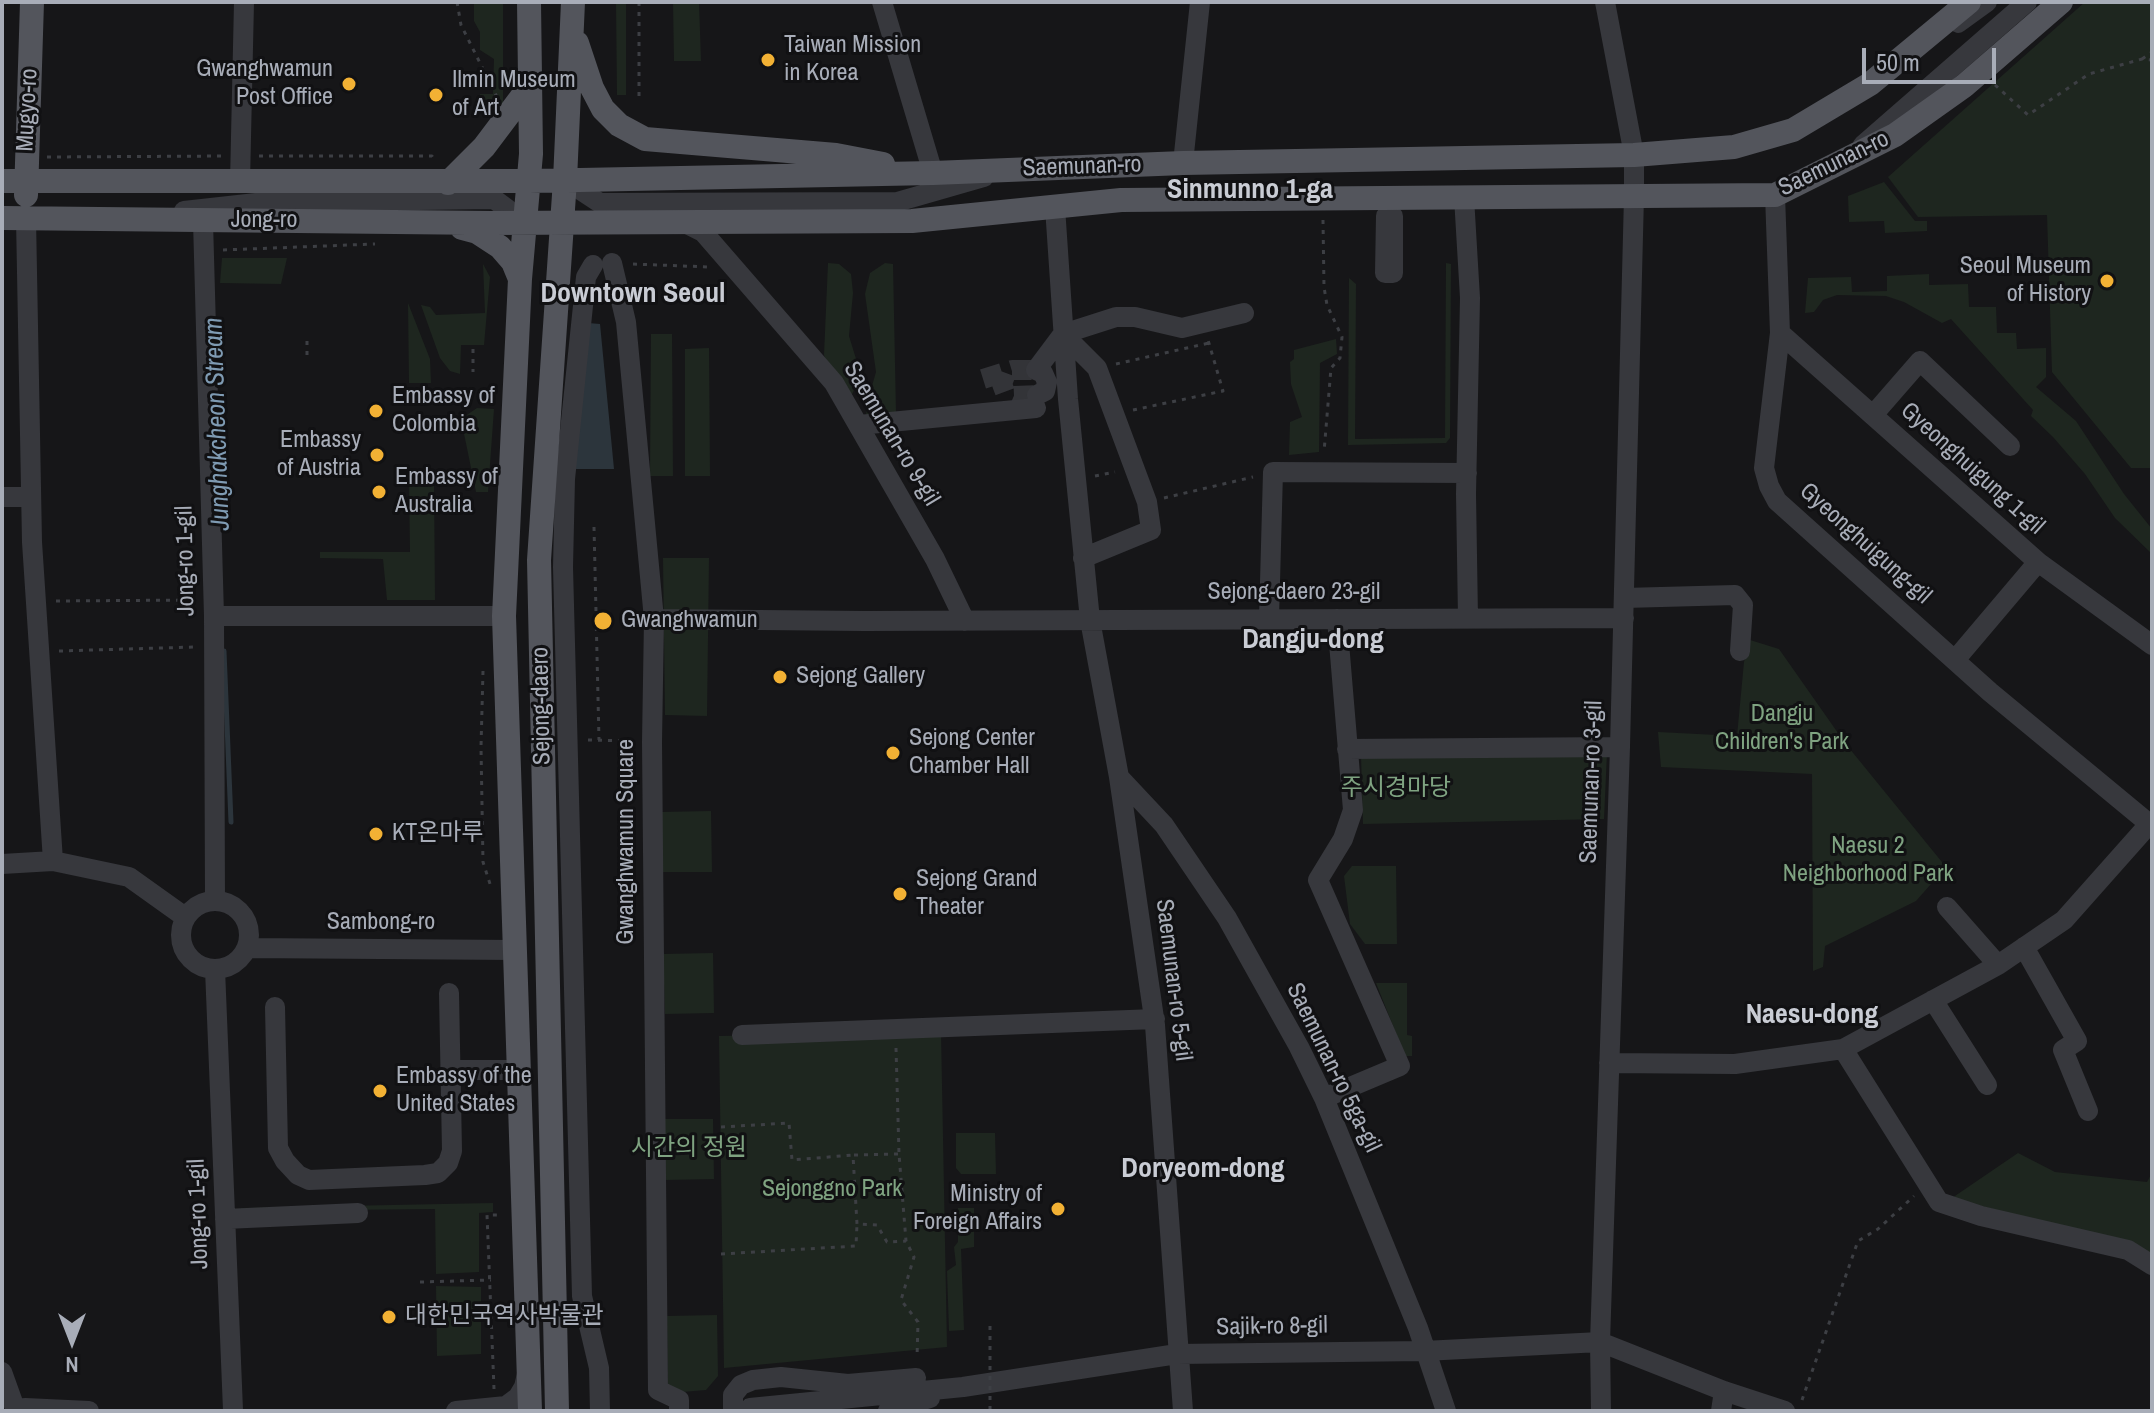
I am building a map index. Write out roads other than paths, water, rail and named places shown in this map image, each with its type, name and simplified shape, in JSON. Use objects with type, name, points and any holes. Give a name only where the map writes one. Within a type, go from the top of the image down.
[{"type":"main road","name":"Mugyo-ro","points":[[14,218],[10,183],[32,2]]},
{"type":"main road","points":[[515,2],[529,13]]},
{"type":"main road","name":"Sejong-daero","points":[[557,1411],[539,560],[565,180],[573,2]]},
{"type":"main road","name":"Saemunan-ro","points":[[529,181],[933,173],[1183,163],[1634,155],[1734,147],[1793,130],[1870,84],[1969,2]]},
{"type":"main road","name":"Saemunan-ro","points":[[526,223],[912,221],[1121,200],[1775,195],[1895,135],[1980,72],[2061,2]]},
{"type":"main road","name":"Sejong-daero","points":[[529,13],[529,181],[520,279],[504,616],[530,1411]]},
{"type":"main road","points":[[530,86],[537,109],[543,115],[551,116],[559,111],[567,95],[573,31]]},
{"type":"main road","points":[[573,31],[592,88],[603,109],[619,125],[645,139],[836,155],[933,173]]},
{"type":"main road","points":[[448,183],[484,147],[530,86]]},
{"type":"main road","name":"Jong-ro","points":[[10,183],[529,181]]},
{"type":"main road","name":"Jong-ro","points":[[14,218],[526,223]]},
{"type":"main road","points":[[437,222],[477,232],[491,239],[507,253],[520,279]]},
{"type":"street","name":"Jong-ro","points":[[240,182],[244,2]]},
{"type":"street","points":[[882,2],[933,173]]},
{"type":"street","points":[[1183,163],[1200,2]]},
{"type":"street","points":[[1605,2],[1634,155]]},
{"type":"street","points":[[1870,84],[1987,2]]},
{"type":"street","points":[[1848,158],[2027,2]]},
{"type":"street","name":"Saemunan-ro 3-gil","points":[[1601,1411],[1600,1342],[1624,608],[1634,155]]},
{"type":"street","points":[[565,180],[600,203],[897,202],[1011,169]]},
{"type":"street","name":"Gyeonghuigung-gil","points":[[1775,195],[1780,333],[1764,468],[1777,501],[1955,660],[2151,824]]},
{"type":"street","points":[[1464,197],[1470,298],[1468,618]]},
{"type":"street","points":[[112,219],[265,202],[494,199],[526,223]]},
{"type":"street","name":"Saemunan-ro 5-gil","points":[[1055,207],[1075,480],[1090,620],[1119,777],[1155,1019],[1183,1411]]},
{"type":"street","points":[[14,218],[53,861]]},
{"type":"street","name":"Jong-ro 1-gil","points":[[203,221],[214,608],[215,900]]},
{"type":"street","name":"Saemunan-ro 9-gil","points":[[683,222],[703,232],[834,383],[935,559],[965,621]]},
{"type":"street","name":"Gwanghwamun Square","points":[[600,1411],[599,1368],[582,1296],[563,567],[565,479],[586,277],[603,264],[626,322],[654,619],[652,742],[658,1390],[679,1400],[679,1411]]},
{"type":"street","points":[[1029,404],[1045,391],[1046,376],[1036,370],[1063,334],[1116,317],[1135,317],[1182,328],[1244,313]]},
{"type":"street","name":"Gyeonghuigung 1-gil","points":[[1780,333],[2038,562],[2152,645]]},
{"type":"street","points":[[1063,334],[1097,368],[1147,502],[1151,530],[1083,558]]},
{"type":"street","name":"Gyeonghuigung 1-gil","points":[[1873,415],[1920,361],[2010,446]]},
{"type":"street","points":[[859,425],[1029,404],[1068,393]]},
{"type":"street","points":[[1269,619],[1273,472],[1467,473]]},
{"type":"street","points":[[2,497],[31,497]]},
{"type":"street","name":"Gyeonghuigung 1-gil","points":[[1955,660],[2038,562]]},
{"type":"street","name":"Sejong-daero 23-gil","points":[[654,619],[1468,618],[1624,608],[1735,595],[1743,605],[1740,651]]},
{"type":"street","points":[[214,608],[504,616]]},
{"type":"street","points":[[1324,1098],[1400,1066],[1318,880],[1343,839],[1353,810],[1337,619]]},
{"type":"street","points":[[1347,749],[1620,747]]},
{"type":"street","name":"Saemunan-ro 5ga-gil","points":[[1119,777],[1164,825],[1227,918],[1299,1047],[1324,1098],[1418,1328],[1446,1411]]},
{"type":"street","points":[[1609,1063],[1735,1064],[1843,1049],[1998,965],[2064,920],[2151,824]]},
{"type":"street","points":[[2,864],[53,861],[129,877],[185,917]]},
{"type":"street","points":[[215,900],[226,902],[243,916],[249,937],[239,961],[215,969],[200,966],[189,958],[180,938],[185,917],[197,905],[215,900]]},
{"type":"street","points":[[1947,907],[1998,965]]},
{"type":"street","points":[[2024,947],[2077,1041],[2063,1050],[2088,1111]]},
{"type":"street","name":"Sambong-ro","points":[[247,948],[515,950]]},
{"type":"street","name":"Jong-ro 1-gil","points":[[215,969],[232,1411]]},
{"type":"street","points":[[275,1007],[278,1148],[298,1175],[309,1180],[340,1181],[438,1173],[448,1163],[452,1151],[449,993]]},
{"type":"street","points":[[1933,1000],[1987,1085]]},
{"type":"street","points":[[742,1035],[1155,1019]]},
{"type":"street","points":[[1843,1049],[1939,1202],[1981,1216],[2128,1250],[2152,1265]]},
{"type":"street","points":[[450,1070],[519,1070]]},
{"type":"street","points":[[225,1219],[358,1213]]},
{"type":"street","name":"Sajik-ro 8-gil","points":[[742,1410],[963,1387],[1177,1354],[1424,1351],[1600,1342],[1723,1401],[1785,1411]]},
{"type":"street","points":[[456,1411],[513,1403],[524,1387],[528,1366]]},
{"type":"street","points":[[2,1372],[18,1411],[25,1408],[89,1411]]},
{"type":"street","points":[[742,1410],[733,1395],[741,1385],[753,1380],[781,1377],[848,1384],[917,1378],[963,1387]]},
{"type":"street","points":[[888,1411],[963,1387]]},
{"type":"waterway","name":"Junghakcheon Stream","points":[[224,651],[231,822]]},
{"type":"tunnel","points":[[983,379],[1012,370],[1036,370]]},
{"type":"tunnel","points":[[1006,373],[1002,384],[1005,392],[1014,396],[1037,395]]},
{"type":"place","name":"Taiwan Mission in Korea","points":[[768,60]]},
{"type":"place","name":"Gwanghwamun Post Office","points":[[349,84]]},
{"type":"place","name":"Ilmin Museum of Art","points":[[436,95]]},
{"type":"place","name":"Seoul Museum of History","points":[[2107,281]]},
{"type":"place","name":"Embassy of Colombia","points":[[376,411]]},
{"type":"place","name":"Embassy of Austria","points":[[377,455]]},
{"type":"place","name":"Embassy of Australia","points":[[379,492]]},
{"type":"place","name":"Gwanghwamun","points":[[603,621]]},
{"type":"place","name":"Sejong Gallery","points":[[780,677]]},
{"type":"place","name":"Sejong Center Chamber Hall","points":[[893,753]]},
{"type":"place","name":"KT온마루","points":[[376,834]]},
{"type":"place","name":"Sejong Grand Theater","points":[[900,894]]},
{"type":"place","name":"Embassy of the United States","points":[[380,1091]]},
{"type":"place","name":"Ministry of Foreign Affairs","points":[[1058,1209]]},
{"type":"place","name":"대한민국역사박물관","points":[[389,1317]]},
{"type":"district","name":"Sinmunno 1-ga","points":[[1250,190]]},
{"type":"district","name":"Downtown Seoul","points":[[633,294]]},
{"type":"district","name":"Dangju-dong","points":[[1313,640]]},
{"type":"district","name":"Naesu-dong","points":[[1812,1015]]},
{"type":"district","name":"Doryeom-dong","points":[[1203,1169]]},
{"type":"park label","name":"Dangju Children's Park","points":[[1782,729]]},
{"type":"park label","name":"주시경마당","points":[[1396,789]]},
{"type":"park label","name":"Naesu 2 Neighborhood Park","points":[[1868,861]]},
{"type":"park label","name":"시간의 정원","points":[[689,1149]]},
{"type":"park label","name":"Sejonggno Park","points":[[832,1190]]}]
